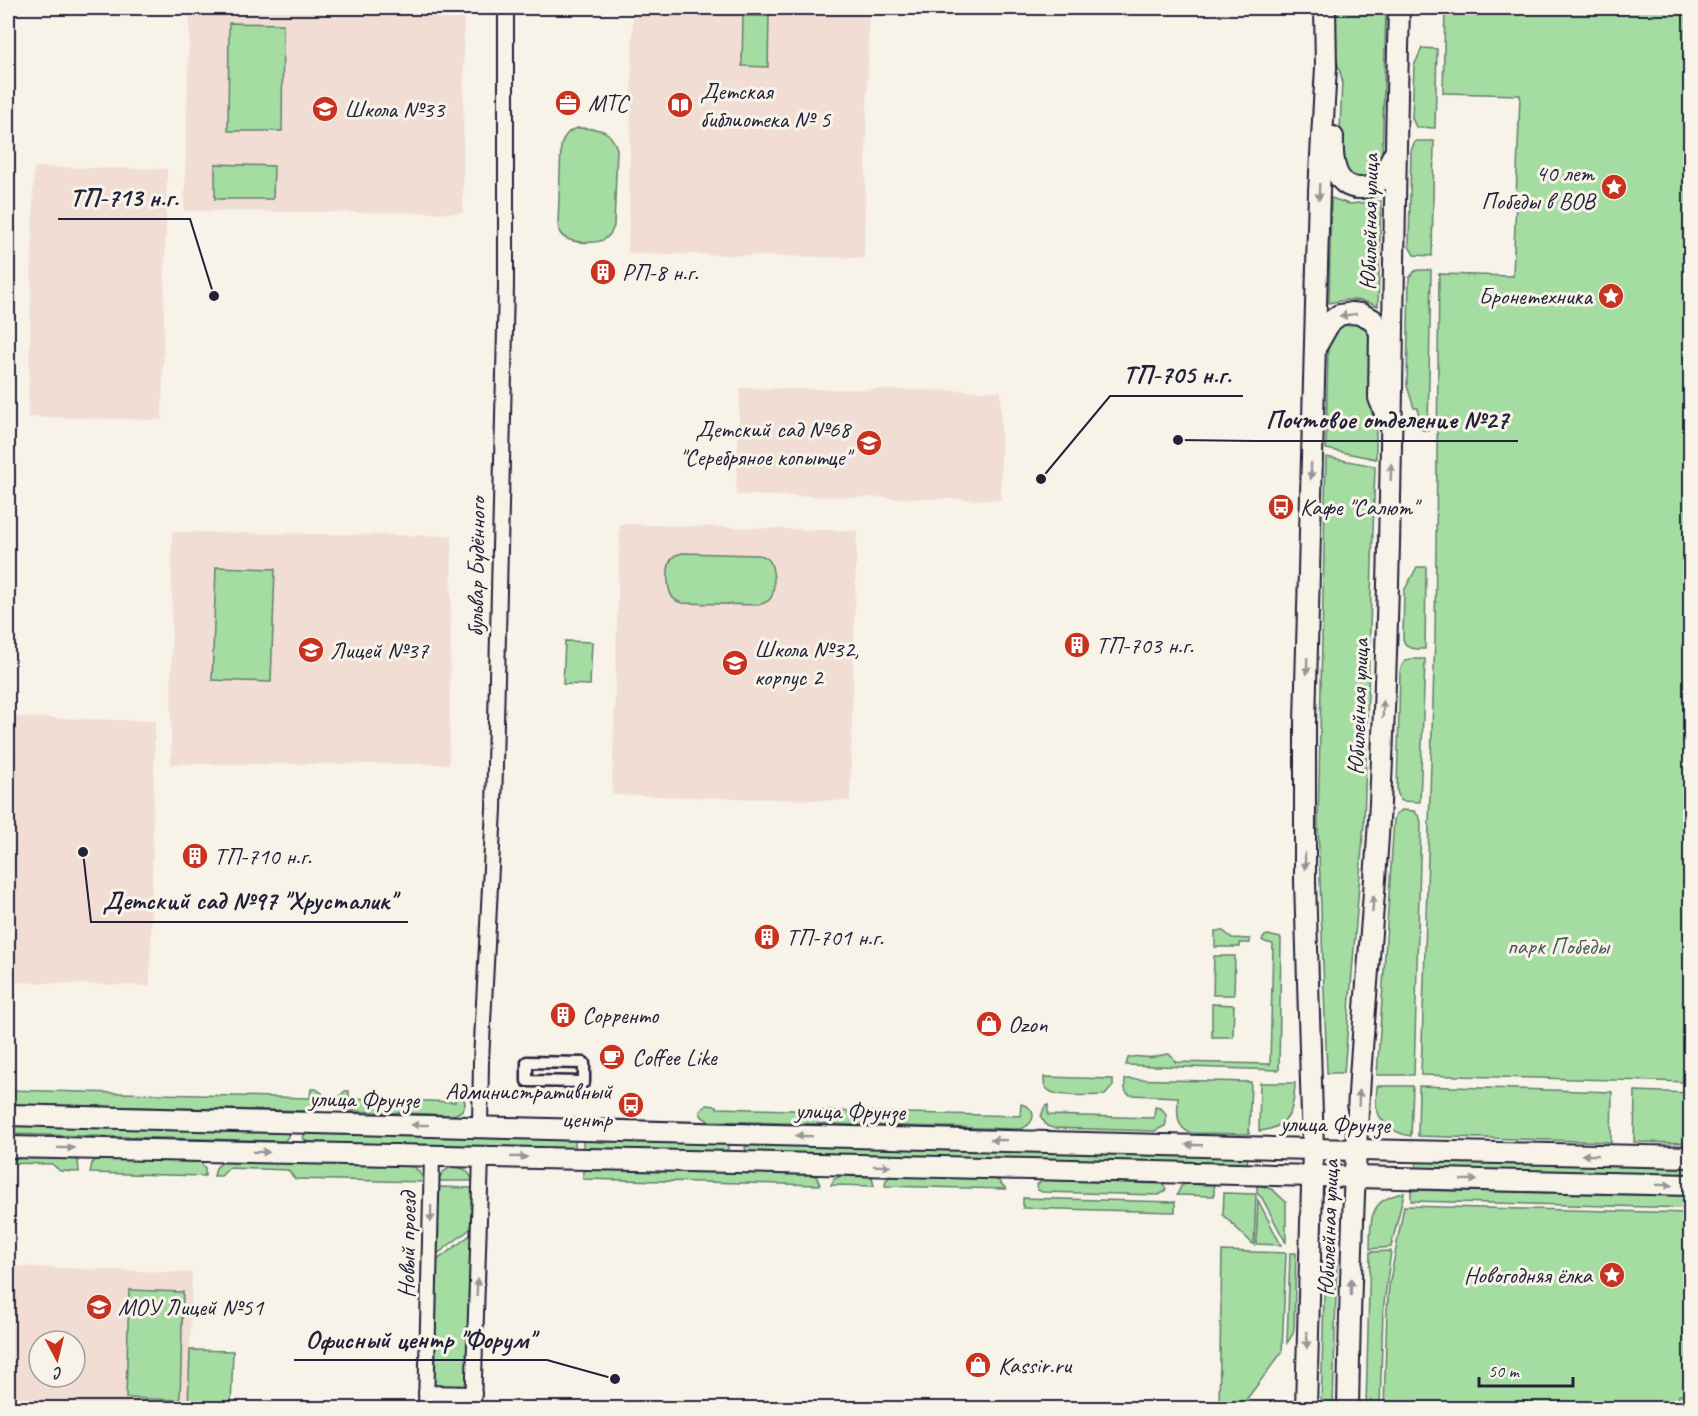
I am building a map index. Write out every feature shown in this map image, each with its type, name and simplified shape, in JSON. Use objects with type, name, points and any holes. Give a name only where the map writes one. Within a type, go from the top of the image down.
[{"type":"main road","name":"Юбилейная улица","points":[[1306,1408],[1313,1149],[1305,881],[1305,723],[1319,191],[1326,66],[1325,8]]},
{"type":"main road","name":"Юбилейная улица","points":[[1348,1408],[1356,1150],[1380,806],[1392,431],[1399,8]]},
{"type":"main road","points":[[1326,66],[1334,95],[1334,162],[1342,182],[1358,189],[1374,185],[1383,177],[1395,150]]},
{"type":"main road","points":[[1315,349],[1330,322],[1339,315],[1361,314],[1372,319],[1380,332],[1378,398],[1392,431]]},
{"type":"main road","name":"улица Фрунзе","points":[[8,1115],[1690,1157]]},
{"type":"main road","points":[[298,1153],[299,1123]]},
{"type":"main road","points":[[735,1162],[736,1134]]},
{"type":"main road","points":[[8,1147],[1690,1185]]},
{"type":"street","name":"бульвар Будённого","points":[[480,1126],[494,797],[506,298],[506,8]]},
{"type":"street","points":[[527,1062],[585,1063],[584,1082],[527,1081],[527,1062]]},
{"type":"street","name":"Новый проезд","points":[[426,1408],[432,1156]]},
{"type":"street","points":[[473,1408],[481,1156]]},
{"type":"street","points":[[426,1393],[474,1394]]},
{"type":"shaded area","name":"Школа №33","points":[[190,8],[464,8],[463,213],[184,211]]},
{"type":"shaded area","points":[[633,8],[869,8],[864,258],[628,253]]},
{"type":"shaded area","points":[[34,167],[167,169],[162,420],[28,417]]},
{"type":"shaded area","name":"Детский сад №68 \"Серебряное копытце\"","points":[[740,388],[1001,391],[1001,500],[736,495]]},
{"type":"shaded area","name":"Школа №32, корпус 2","points":[[620,524],[857,531],[850,801],[612,795]]},
{"type":"shaded area","name":"Лицей №37","points":[[172,532],[452,536],[449,764],[171,764]]},
{"type":"shaded area","points":[[16,717],[155,721],[150,986],[12,982]]},
{"type":"shaded area","name":"МОУ Лицей №51","points":[[8,1266],[192,1273],[190,1349],[233,1351],[231,1408],[8,1408]]},
{"type":"green space","points":[[1336,8],[1386,8],[1382,163],[1379,172],[1354,183],[1339,158],[1342,79],[1335,55]]},
{"type":"green space","name":"парк Победы","points":[[1445,8],[1690,8],[1690,1082],[1421,1075],[1435,637],[1439,274],[1513,276],[1520,95],[1443,93]]},
{"type":"green space","points":[[743,16],[769,16],[768,67],[742,66]]},
{"type":"green space","points":[[229,23],[283,24],[282,131],[228,131]]},
{"type":"green space","points":[[1422,48],[1437,49],[1435,128],[1416,127],[1412,118],[1414,66]]},
{"type":"green space","points":[[578,128],[597,129],[607,133],[617,149],[614,226],[608,237],[596,242],[569,239],[560,233],[558,227],[561,146],[566,134]]},
{"type":"green space","points":[[1417,141],[1434,141],[1432,256],[1414,255],[1409,246],[1411,151]]},
{"type":"green space","points":[[215,164],[274,166],[273,199],[215,199]]},
{"type":"green space","points":[[1331,198],[1349,204],[1381,201],[1378,306],[1354,300],[1329,303]]},
{"type":"green space","points":[[1419,270],[1431,270],[1428,430],[1422,430],[1422,418],[1418,417],[1418,408],[1414,408],[1407,386],[1409,278]]},
{"type":"green space","points":[[1348,321],[1365,325],[1369,329],[1373,342],[1371,409],[1376,427],[1376,459],[1326,449],[1328,340],[1333,329]]},
{"type":"green space","points":[[1326,457],[1375,466],[1364,823],[1344,1073],[1327,1073],[1318,825]]},
{"type":"green space","points":[[683,553],[758,555],[767,558],[772,566],[774,585],[770,599],[757,605],[678,602],[669,590],[668,568],[673,557]]},
{"type":"green space","points":[[216,567],[275,569],[271,682],[212,680]]},
{"type":"green space","points":[[1417,567],[1426,567],[1425,649],[1409,647],[1403,639],[1404,591]]},
{"type":"green space","points":[[565,641],[592,642],[590,685],[563,684]]},
{"type":"green space","points":[[1410,659],[1425,659],[1420,802],[1402,801],[1397,791],[1400,672],[1403,664]]},
{"type":"green space","points":[[1402,810],[1414,811],[1421,823],[1414,1075],[1377,1075],[1394,820],[1396,814]]},
{"type":"green space","points":[[1215,931],[1223,931],[1232,938],[1250,939],[1250,943],[1240,943],[1240,947],[1215,947]]},
{"type":"green space","points":[[1268,935],[1281,938],[1279,1070],[1126,1065],[1128,1058],[1131,1057],[1169,1054],[1175,1062],[1270,1064],[1273,944],[1262,940]]},
{"type":"green space","points":[[1214,956],[1235,956],[1234,995],[1213,995]]},
{"type":"green space","points":[[1212,1004],[1234,1005],[1233,1037],[1212,1037]]},
{"type":"green space","points":[[1044,1077],[1113,1079],[1113,1086],[1105,1095],[1059,1094],[1047,1089],[1044,1085]]},
{"type":"green space","points":[[1125,1079],[1251,1082],[1249,1134],[1191,1133],[1179,1123],[1178,1097],[1130,1095],[1125,1090]]},
{"type":"green space","points":[[1260,1083],[1295,1083],[1291,1109],[1284,1122],[1259,1131]]},
{"type":"green space","points":[[1377,1086],[1413,1086],[1411,1136],[1395,1131],[1382,1120],[1376,1107]]},
{"type":"green space","points":[[1419,1086],[1612,1092],[1611,1142],[1418,1136]]},
{"type":"green space","points":[[311,1089],[322,1093],[323,1098],[320,1107],[310,1111],[8,1104],[8,1090],[310,1098]]},
{"type":"green space","points":[[345,1091],[349,1091],[349,1098],[455,1102],[455,1094],[463,1099],[465,1105],[461,1111],[452,1115],[349,1111],[342,1108],[339,1102]]},
{"type":"green space","points":[[1635,1091],[1690,1093],[1690,1143],[1634,1142]]},
{"type":"green space","points":[[1021,1104],[1030,1109],[1033,1116],[1030,1124],[1021,1129],[709,1121],[702,1116],[700,1111],[707,1105],[717,1106],[717,1108],[1020,1116]]},
{"type":"green space","points":[[1048,1105],[1048,1115],[1154,1118],[1155,1107],[1164,1111],[1166,1123],[1165,1126],[1155,1131],[1053,1128],[1047,1126],[1041,1117],[1044,1108]]},
{"type":"green space","points":[[8,1123],[287,1132],[289,1135],[285,1141],[280,1141],[8,1134]]},
{"type":"green space","points":[[309,1131],[575,1138],[575,1149],[308,1142],[303,1139]]},
{"type":"green space","points":[[583,1138],[727,1143],[729,1147],[725,1152],[583,1149]]},
{"type":"green space","points":[[750,1142],[1248,1154],[1247,1165],[750,1153],[745,1148]]},
{"type":"green space","points":[[8,1155],[73,1157],[78,1161],[79,1172],[60,1171],[52,1164],[8,1163]]},
{"type":"green space","points":[[100,1157],[199,1160],[205,1168],[205,1176],[90,1173],[92,1163]]},
{"type":"green space","points":[[1416,1157],[1690,1164],[1690,1175],[1416,1168]]},
{"type":"green space","points":[[223,1161],[404,1164],[417,1170],[424,1182],[295,1179],[288,1170],[229,1168],[221,1176],[214,1176],[216,1168]]},
{"type":"green space","points":[[451,1167],[465,1170],[473,1181],[437,1181],[443,1172]]},
{"type":"green space","points":[[583,1169],[811,1174],[817,1177],[820,1185],[583,1179]]},
{"type":"green space","points":[[841,1176],[872,1177],[874,1186],[831,1185],[834,1179]]},
{"type":"green space","points":[[891,1176],[991,1178],[999,1181],[1006,1189],[885,1186],[886,1180]]},
{"type":"green space","points":[[1042,1180],[1163,1184],[1166,1189],[1159,1195],[1042,1192],[1038,1190],[1037,1185]]},
{"type":"green space","points":[[1185,1184],[1214,1185],[1214,1196],[1177,1195],[1181,1186]]},
{"type":"green space","points":[[1260,1185],[1273,1190],[1286,1202],[1286,1243],[1262,1198],[1257,1193],[1257,1187]]},
{"type":"green space","points":[[437,1187],[473,1188],[473,1227],[436,1255]]},
{"type":"green space","points":[[1411,1190],[1690,1196],[1690,1208],[1411,1201]]},
{"type":"green space","points":[[1224,1193],[1256,1194],[1254,1245],[1223,1215]]},
{"type":"green space","points":[[1404,1193],[1391,1247],[1370,1249],[1372,1220],[1378,1205],[1392,1196]]},
{"type":"green space","points":[[1023,1198],[1175,1202],[1175,1212],[1023,1208]]},
{"type":"green space","points":[[1258,1200],[1281,1245],[1256,1244]]},
{"type":"green space","points":[[1404,1206],[1690,1213],[1690,1396],[1679,1395],[1678,1408],[1541,1408],[1413,1404],[1413,1408],[1384,1408],[1389,1286]]},
{"type":"green space","points":[[473,1233],[469,1381],[463,1386],[438,1387],[433,1384],[436,1261]]},
{"type":"green space","points":[[1222,1251],[1286,1253],[1282,1352],[1240,1408],[1219,1408]]},
{"type":"green space","points":[[1391,1251],[1383,1311],[1380,1408],[1366,1408],[1370,1252]]},
{"type":"green space","points":[[1290,1253],[1296,1253],[1294,1328],[1287,1343]]},
{"type":"green space","points":[[1325,1258],[1337,1258],[1333,1408],[1321,1408]]},
{"type":"green space","points":[[129,1290],[183,1292],[180,1400],[126,1398]]},
{"type":"green space","points":[[190,1350],[233,1351],[231,1408],[188,1408]]},
{"type":"place","name":"МТС","points":[[568,103]]},
{"type":"place","name":"Детская библиотека № 5","points":[[680,105]]},
{"type":"place","name":"Школа №33","points":[[325,109]]},
{"type":"place","name":"40 лет Победы в ВОВ","points":[[1614,187]]},
{"type":"place","name":"РП-8 н.г.","points":[[603,272]]},
{"type":"place","name":"ТП-713 н.г.","points":[[214,296]]},
{"type":"place","name":"Бронетехника","points":[[1611,296]]},
{"type":"place","name":"Почтовое отделение №27","points":[[1178,440]]},
{"type":"place","name":"Детский сад №68 \"Серебряное копытце\"","points":[[869,443]]},
{"type":"place","name":"ТП-705 н.г.","points":[[1041,479]]},
{"type":"place","name":"Кафе \"Салют\"","points":[[1281,507]]},
{"type":"place","name":"ТП-703 н.г.","points":[[1077,645]]},
{"type":"place","name":"Лицей №37","points":[[311,650]]},
{"type":"place","name":"Школа №32, корпус 2","points":[[735,663]]},
{"type":"place","name":"Детский сад №97 \"Хрусталик\"","points":[[83,852]]},
{"type":"place","name":"ТП-710 н.г.","points":[[195,856]]},
{"type":"place","name":"ТП-701 н.г.","points":[[767,937]]},
{"type":"place","name":"Сорренто","points":[[563,1015]]},
{"type":"place","name":"Ozon","points":[[989,1024]]},
{"type":"place","name":"Coffee Like","points":[[612,1057]]},
{"type":"place","name":"Административный центр","points":[[631,1105]]},
{"type":"place","name":"Новогодняя ёлка","points":[[1612,1275]]},
{"type":"place","name":"МОУ Лицей №51","points":[[99,1307]]},
{"type":"place","name":"Kassir.ru","points":[[978,1365]]},
{"type":"place","name":"Офисный центр \"Форум\"","points":[[615,1379]]}]
